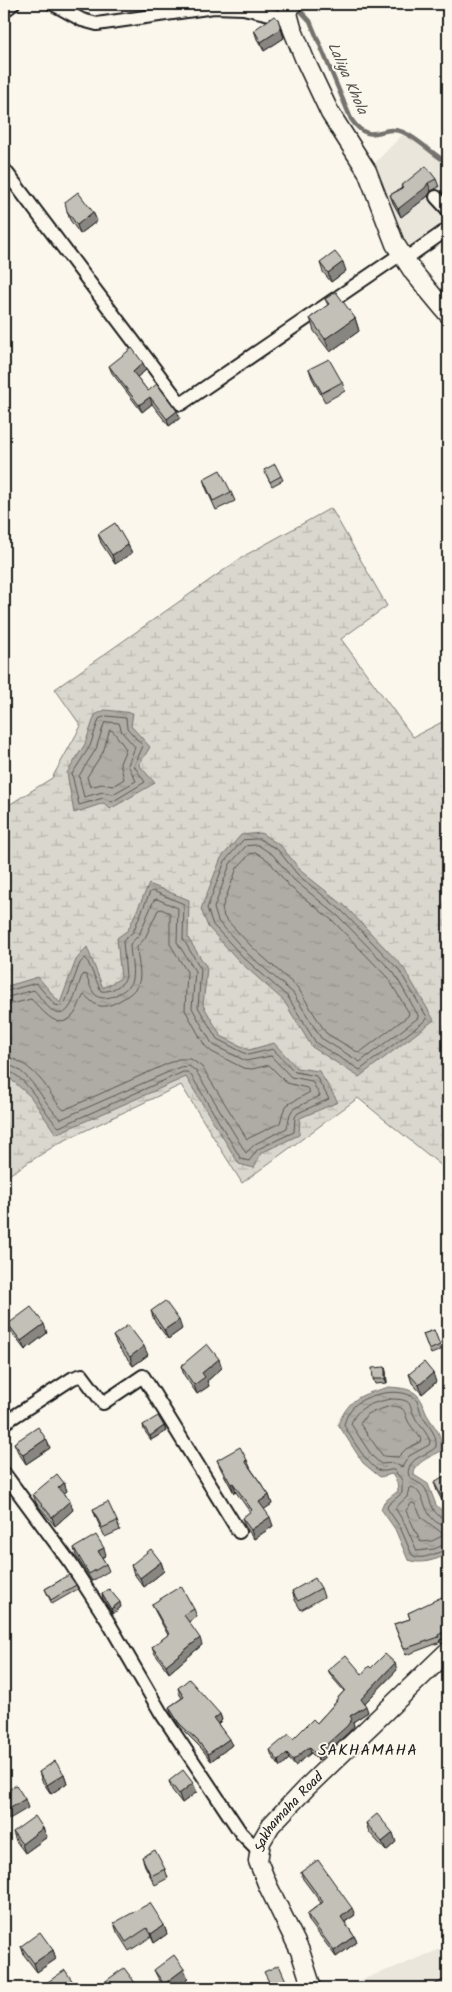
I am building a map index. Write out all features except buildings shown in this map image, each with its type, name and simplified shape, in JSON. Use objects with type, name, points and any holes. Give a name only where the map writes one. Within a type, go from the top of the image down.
[{"type":"street","points":[[4,11],[14,4]]},
{"type":"street","points":[[53,4],[82,20],[97,24],[214,7],[243,8],[274,15],[290,13],[305,60],[330,113],[368,171],[395,244],[448,314]]},
{"type":"street","points":[[4,169],[181,404],[403,256],[448,229]]},
{"type":"street","points":[[436,197],[448,210]]},
{"type":"street","points":[[4,1423],[73,1378],[82,1375],[103,1403],[143,1376],[239,1532]]},
{"type":"street","points":[[4,1473],[71,1564],[108,1620],[161,1713],[241,1833],[259,1851]]},
{"type":"street","name":"Sakhamaha Road","points":[[312,1988],[300,1951],[268,1886],[258,1861],[261,1842],[271,1825],[306,1788],[448,1651]]},
{"type":"shaded area","points":[[404,133],[448,163],[448,229],[405,259],[367,171]]},
{"type":"shaded area","points":[[448,1946],[448,1988],[340,1988],[406,1963]]},
{"type":"green space","points":[[331,508],[387,606],[341,639],[413,737],[448,719],[448,1171],[358,1098],[242,1183],[181,1085],[59,1143],[4,1178],[4,808],[52,778],[81,726],[55,689],[244,556]]},
{"type":"water","points":[[105,710],[133,713],[131,726],[150,747],[139,765],[155,783],[110,809],[104,803],[74,813],[67,773],[85,744],[95,715]]},
{"type":"water","points":[[261,833],[281,846],[302,872],[346,907],[403,967],[434,1020],[359,1077],[312,1047],[284,1001],[240,962],[208,927],[201,909],[221,858],[241,835]]},
{"type":"water","points":[[149,884],[189,900],[188,938],[207,968],[203,1005],[221,1036],[249,1050],[274,1043],[297,1068],[319,1071],[338,1102],[300,1118],[299,1135],[261,1153],[254,1168],[239,1164],[186,1077],[56,1134],[30,1096],[7,1076],[4,1076],[4,987],[38,977],[60,1003],[76,960],[87,947],[103,988],[121,978],[117,938],[128,930]]},
{"type":"water","points":[[389,1387],[407,1389],[418,1396],[427,1415],[438,1431],[440,1439],[441,1451],[420,1463],[414,1475],[428,1484],[436,1505],[448,1516],[448,1554],[428,1561],[408,1560],[395,1529],[381,1509],[384,1502],[398,1491],[397,1482],[392,1474],[380,1477],[363,1463],[338,1424],[352,1402],[371,1392]]},
{"type":"waterway","name":"Laliya Khola","points":[[296,6],[310,21],[351,119],[358,128],[370,133],[388,130],[403,132],[448,163]]},
{"type":"district","name":"SAKHAMAHA","points":[[368,1749]]}]
